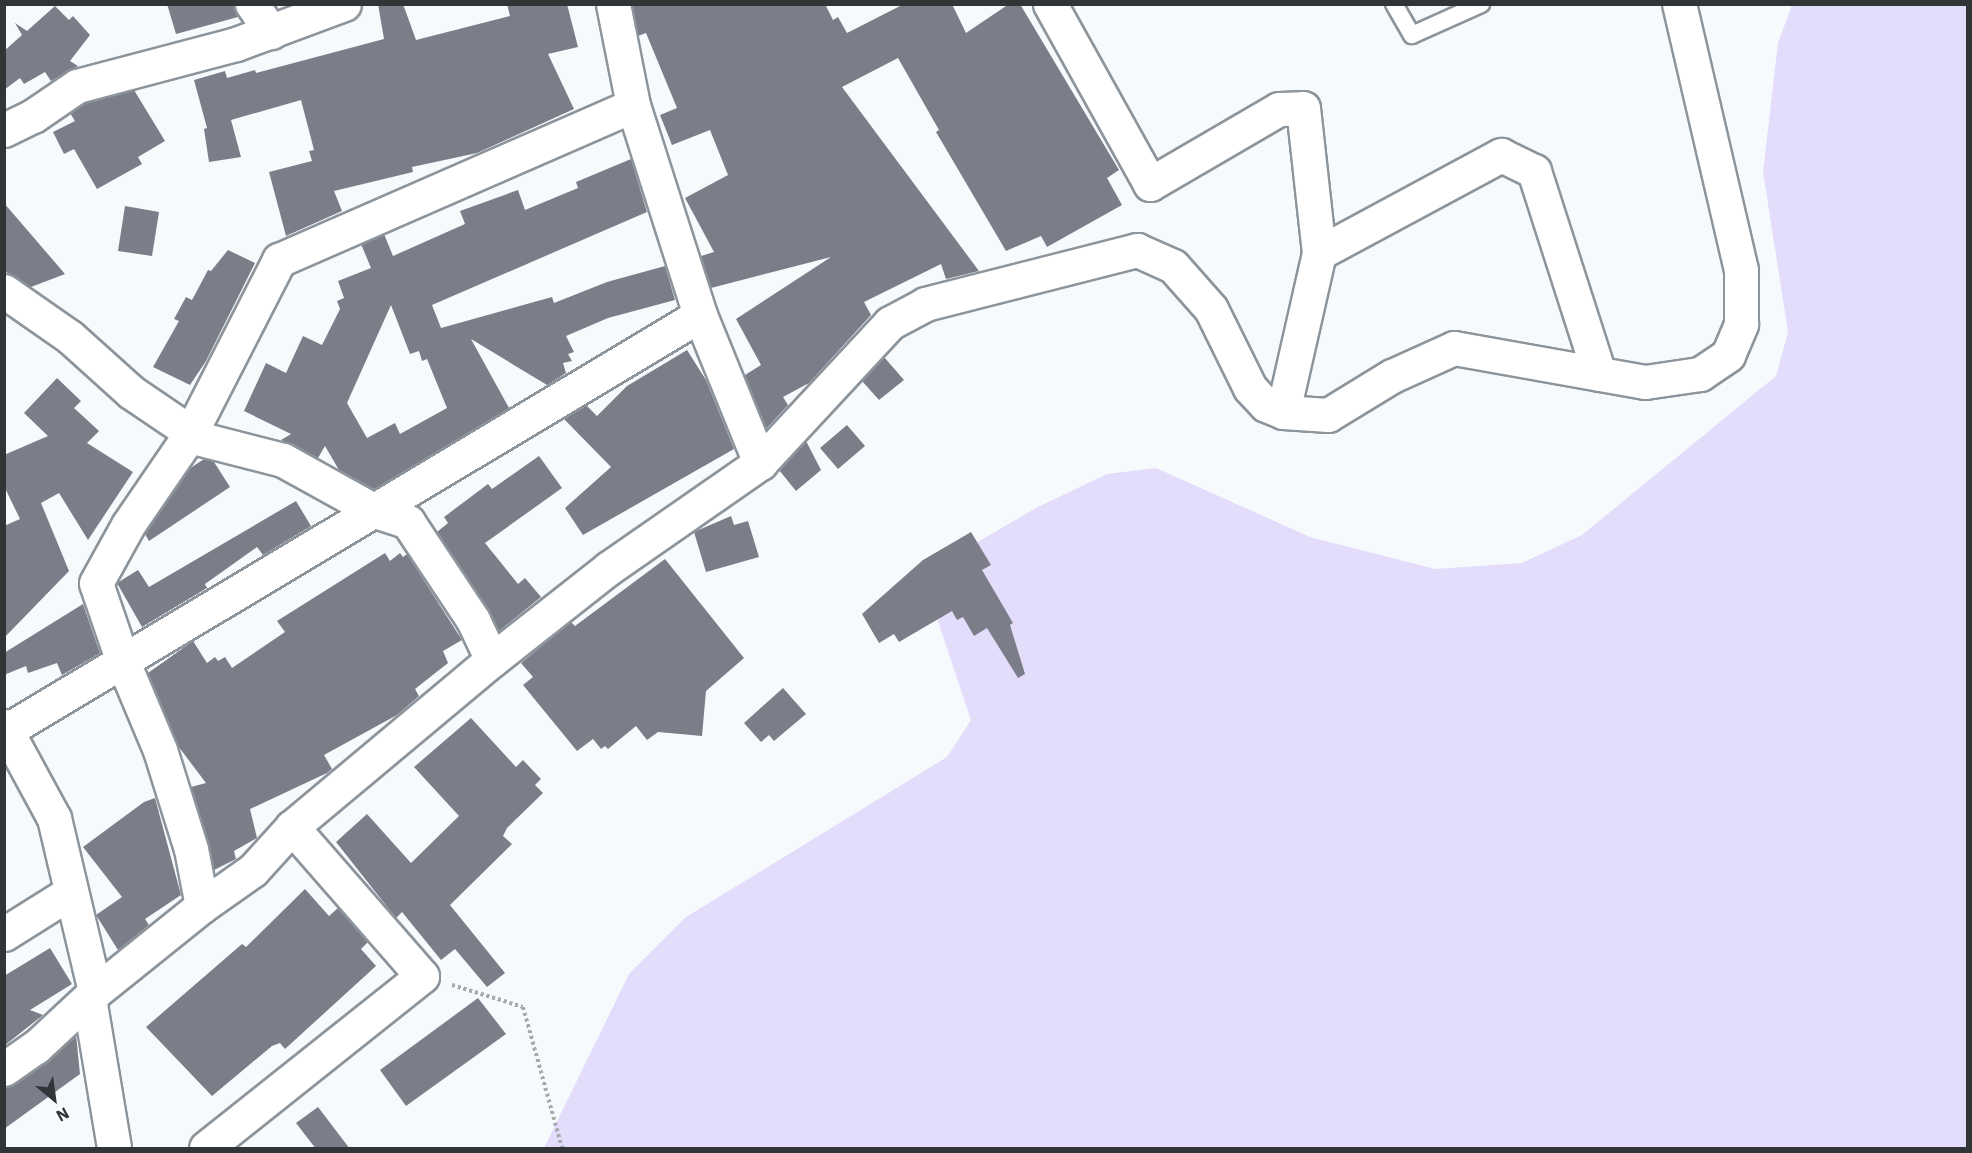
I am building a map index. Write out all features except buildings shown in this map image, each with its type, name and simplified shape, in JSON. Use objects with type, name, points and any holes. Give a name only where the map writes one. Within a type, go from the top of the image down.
[{"type":"street","points":[[252,4],[271,32]]},
{"type":"street","points":[[4,130],[33,116],[77,86],[271,32],[344,4]]},
{"type":"street","points":[[613,4],[633,105],[700,315],[760,463]]},
{"type":"street","points":[[1050,4],[1150,184],[1279,109],[1303,108],[1319,253],[1283,412]]},
{"type":"street","points":[[4,1069],[36,1047],[92,995],[201,906],[253,870],[292,827],[492,660],[609,568],[760,463],[891,323],[925,304],[1137,250],[1173,267],[1211,309],[1250,388],[1266,405],[1283,412],[1328,415],[1392,376],[1454,348],[1645,382],[1700,374],[1728,355],[1741,324],[1741,270],[1679,4]]},
{"type":"street","points":[[201,906],[191,849],[160,750],[123,662],[96,583],[128,525],[189,436],[279,260],[633,105]]},
{"type":"street","points":[[1319,253],[1501,155],[1534,171],[1599,374]]},
{"type":"street","points":[[4,291],[70,337],[131,392],[184,428],[189,436],[283,460],[375,511],[408,522],[473,620],[492,660]]},
{"type":"street","points":[[114,1149],[92,995],[54,818],[6,730],[700,315]]},
{"type":"street","points":[[206,1149],[422,976],[292,827]]},
{"type":"street","points":[[4,934],[71,892]]},
{"type":"lane","points":[[1394,4],[1412,35],[1481,4]]},
{"type":"path","points":[[422,976],[523,1007],[562,1149]]},
{"type":"shaded area","points":[[1792,5],[1967,5],[1967,1148],[544,1148],[629,974],[686,917],[947,757],[971,720],[931,600],[957,554],[1036,508],[1107,474],[1156,468],[1310,537],[1435,569],[1522,563],[1582,535],[1776,376],[1788,332],[1763,172],[1778,43]]}]
